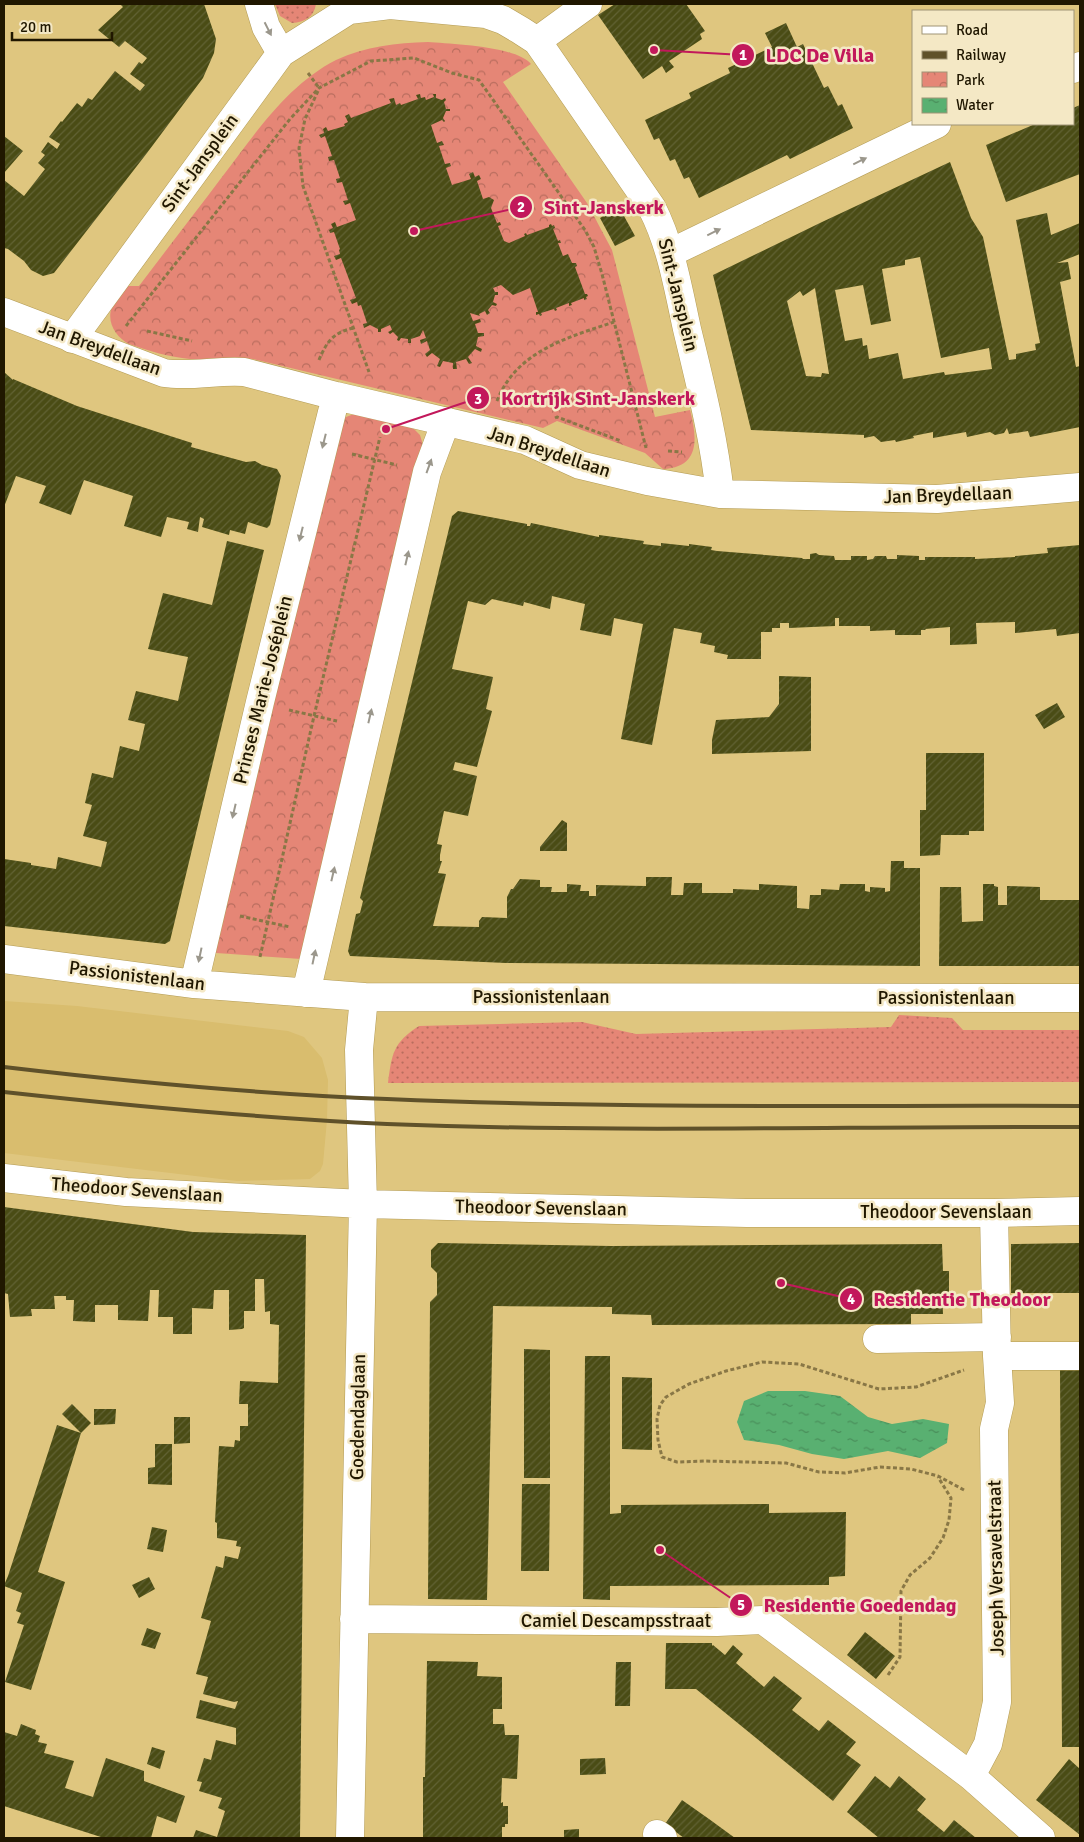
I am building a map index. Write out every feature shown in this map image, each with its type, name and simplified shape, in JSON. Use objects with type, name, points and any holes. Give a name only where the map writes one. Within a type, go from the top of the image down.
[{"type":"street","points":[[259,4],[266,27],[281,53]]},
{"type":"street","points":[[537,42],[588,4]]},
{"type":"street","name":"Sint-Jansplein","points":[[72,339],[281,53],[347,7],[390,5],[487,9],[537,42],[652,208],[659,222],[670,253],[715,453],[720,494]]},
{"type":"street","points":[[670,253],[935,125]]},
{"type":"street","name":"Jan Breydellaan","points":[[4,312],[164,372],[188,375],[229,371],[244,372],[525,440],[580,466],[647,481],[720,494],[937,499],[1080,487]]},
{"type":"street","name":"Prinses Marie-Joséplein","points":[[194,984],[210,910],[322,447],[325,393]]},
{"type":"street","points":[[306,993],[427,472],[446,421]]},
{"type":"street","name":"Passionistenlaan","points":[[4,959],[194,984],[364,996],[1080,998]]},
{"type":"street","name":"Goedendaglaan","points":[[350,1838],[362,1204],[359,1050],[364,996]]},
{"type":"street","name":"Theodoor Sevenslaan","points":[[4,1178],[126,1192],[362,1204],[737,1212],[994,1213],[1080,1211]]},
{"type":"street","name":"Joseph Versavelstraat","points":[[970,1776],[988,1744],[997,1702],[994,1429],[1000,1403],[994,1213]]},
{"type":"street","points":[[877,1339],[997,1346],[1080,1356]]},
{"type":"street","name":"Camiel Descampsstraat","points":[[354,1619],[707,1622],[763,1620],[970,1776],[1042,1838]]},
{"type":"path","points":[[135,328],[125,326],[290,119],[319,88],[371,61],[414,58],[452,73],[479,80],[594,247],[646,450],[638,447]]},
{"type":"path","points":[[319,88],[305,119],[299,148],[303,186],[369,371],[368,377]]},
{"type":"path","points":[[496,405],[508,381],[534,355],[551,344],[614,322]]},
{"type":"path","points":[[325,393],[318,362],[326,343],[340,331],[353,328]]},
{"type":"path","points":[[144,330],[192,341]]},
{"type":"path","points":[[253,989],[314,716],[387,407]]},
{"type":"path","points":[[549,420],[557,417],[629,443]]},
{"type":"path","points":[[322,447],[427,472]]},
{"type":"path","points":[[666,451],[715,453]]},
{"type":"path","points":[[260,702],[368,727]]},
{"type":"path","points":[[210,910],[319,933]]},
{"type":"path","points":[[995,1498],[980,1498],[938,1476],[911,1469],[880,1467],[845,1474],[819,1472],[786,1463],[704,1460],[677,1462],[662,1457],[658,1440],[657,1418],[660,1405],[666,1397],[689,1384],[762,1362],[799,1364],[879,1389],[916,1387],[950,1376],[997,1346]]},
{"type":"path","points":[[869,1699],[894,1668],[900,1657],[901,1591],[910,1575],[930,1558],[943,1538],[949,1520],[951,1498],[938,1476]]},
{"type":"shaded area","points":[[4,1001],[77,1006],[288,1031],[304,1037],[322,1058],[328,1080],[327,1120],[323,1164],[320,1171],[310,1179],[237,1181],[4,1153]]},
{"type":"green space","points":[[275,4],[316,4],[315,9],[308,18],[292,23],[280,16]]},
{"type":"green space","points":[[428,42],[498,50],[512,53],[531,64],[503,82],[587,203],[612,250],[655,417],[690,410],[695,440],[690,457],[684,463],[663,469],[645,453],[557,421],[543,428],[253,359],[190,359],[167,355],[129,344],[116,333],[111,323],[110,313],[116,299],[126,286],[139,286],[260,128],[302,83],[318,70],[336,60],[359,51],[393,44]]},
{"type":"green space","points":[[354,414],[413,428],[420,435],[423,445],[301,959],[216,953],[218,934],[342,421]]},
{"type":"green space","points":[[899,1015],[952,1018],[963,1030],[1080,1030],[1080,1082],[388,1083],[395,1050],[410,1032],[419,1026],[582,1022],[636,1034],[891,1027]]},
{"type":"water","points":[[768,1391],[805,1391],[840,1396],[868,1417],[892,1424],[923,1419],[949,1424],[947,1443],[920,1458],[888,1451],[844,1459],[812,1454],[779,1445],[744,1440],[737,1422],[744,1401]]},
{"type":"building","points":[[120,4],[204,4],[216,39],[214,53],[203,78],[147,153],[54,273],[43,276],[31,270],[24,261],[4,248],[4,180],[24,196],[45,169],[38,163],[45,155],[41,152],[48,142],[57,149],[60,144],[49,137],[77,103],[82,107],[88,98],[92,100],[115,71],[140,91],[145,85],[130,74],[139,62],[142,64],[147,58],[125,41],[119,47],[98,30],[123,7]]},
{"type":"building","points":[[615,4],[686,4],[705,31],[700,34],[702,39],[669,61],[674,67],[666,73],[662,66],[643,79],[598,15]]},
{"type":"building","points":[[786,23],[797,47],[803,44],[824,88],[828,86],[838,106],[842,104],[853,128],[790,159],[787,155],[699,198],[689,177],[684,179],[675,159],[670,161],[659,138],[654,140],[645,120],[691,98],[689,93],[730,73],[728,68],[772,47],[765,33]]},
{"type":"building","points":[[420,94],[421,98],[425,97],[426,100],[434,97],[433,94],[436,94],[436,98],[442,100],[445,98],[446,109],[450,109],[450,111],[446,111],[443,118],[444,122],[442,120],[431,125],[437,143],[442,141],[444,145],[439,146],[445,164],[450,163],[451,166],[446,168],[452,185],[471,179],[469,174],[473,172],[475,177],[479,175],[481,179],[477,181],[483,199],[489,197],[494,200],[491,208],[497,223],[500,222],[501,225],[498,226],[504,241],[509,243],[525,236],[524,234],[526,233],[527,235],[549,227],[551,224],[552,226],[554,225],[555,228],[553,229],[558,241],[560,240],[561,243],[558,243],[563,256],[568,254],[572,263],[576,263],[577,266],[575,267],[585,294],[588,296],[586,297],[587,299],[584,300],[584,298],[571,303],[572,305],[569,306],[569,303],[556,308],[557,310],[555,311],[554,309],[541,313],[542,315],[540,316],[539,314],[536,315],[536,312],[538,312],[530,288],[513,295],[501,285],[493,288],[495,292],[498,292],[493,302],[497,304],[496,306],[492,305],[488,310],[490,313],[487,315],[485,311],[479,314],[480,316],[470,313],[473,321],[480,319],[481,322],[475,324],[478,333],[484,333],[484,336],[478,337],[476,346],[482,349],[481,352],[475,349],[468,357],[472,363],[469,364],[466,359],[456,362],[457,369],[453,369],[453,363],[443,361],[440,367],[437,366],[440,359],[432,353],[427,357],[425,354],[430,350],[427,341],[421,344],[420,340],[426,338],[423,330],[420,336],[411,339],[411,343],[408,343],[408,339],[401,338],[399,341],[393,332],[390,334],[388,332],[392,330],[390,325],[381,329],[381,332],[378,332],[378,329],[370,325],[364,328],[363,324],[367,323],[361,305],[358,306],[357,302],[352,304],[350,300],[356,298],[341,258],[336,260],[334,256],[340,254],[340,249],[334,232],[330,233],[329,230],[333,228],[331,224],[335,222],[337,227],[356,220],[350,203],[345,205],[343,201],[348,200],[342,182],[337,183],[336,179],[340,178],[334,160],[329,161],[328,157],[332,156],[325,136],[321,138],[319,135],[324,133],[323,129],[326,127],[328,131],[345,126],[344,124],[348,122],[345,116],[349,114],[351,118],[391,103],[389,99],[394,98],[396,105],[400,103],[401,105],[418,99],[416,95]]},
{"type":"building","points":[[1080,105],[1080,174],[1006,202],[986,145],[1033,125],[1074,125],[1074,108]]},
{"type":"building","points":[[4,136],[23,151],[4,173]]},
{"type":"building","points":[[950,162],[971,218],[983,237],[1009,360],[1016,359],[1016,354],[1036,350],[1035,344],[1040,343],[1016,220],[1047,213],[1051,235],[1080,223],[1080,254],[1057,263],[1068,262],[1071,279],[1060,282],[1076,367],[1080,366],[1080,427],[1030,437],[1028,431],[1009,434],[1007,428],[1004,433],[995,435],[990,432],[967,437],[966,432],[933,438],[933,432],[896,442],[895,440],[881,442],[874,436],[864,438],[864,435],[751,430],[713,275]],"holes":[[[920,257],[941,358],[989,348],[992,369],[945,375],[944,372],[903,379],[898,353],[869,359],[867,345],[863,346],[862,338],[845,341],[835,290],[863,285],[871,325],[891,321],[882,269],[905,265],[905,260]],[[815,288],[829,374],[822,373],[821,377],[806,376],[787,301],[800,291],[803,296]]]},
{"type":"building","points":[[619,207],[635,236],[615,246],[600,218]]},
{"type":"building","points":[[4,372],[13,380],[77,406],[192,443],[191,447],[246,462],[255,461],[277,469],[281,476],[270,525],[267,528],[248,522],[245,534],[230,530],[229,535],[202,527],[204,519],[200,517],[198,532],[187,529],[189,522],[167,517],[161,537],[124,526],[133,496],[84,480],[71,515],[39,503],[46,486],[16,476],[4,507]]},
{"type":"building","points":[[458,511],[527,524],[527,526],[530,526],[531,523],[599,537],[599,535],[644,541],[643,544],[661,546],[661,543],[689,546],[689,544],[712,547],[711,550],[717,551],[803,559],[810,559],[810,554],[816,553],[834,556],[835,560],[851,560],[851,556],[867,556],[867,560],[873,559],[875,556],[897,559],[897,555],[919,556],[919,560],[925,560],[925,557],[975,557],[975,559],[1015,557],[1048,553],[1047,548],[1080,545],[1080,633],[1057,636],[1056,629],[1015,633],[1015,622],[976,623],[977,644],[950,645],[950,627],[921,630],[921,635],[895,635],[895,630],[870,631],[870,626],[839,626],[839,618],[835,618],[835,626],[789,628],[789,623],[780,623],[780,628],[772,628],[772,632],[761,632],[761,659],[727,659],[728,655],[714,652],[715,646],[700,643],[702,633],[674,628],[652,745],[621,739],[643,624],[614,618],[611,636],[580,630],[585,604],[552,596],[550,609],[524,602],[523,606],[492,599],[485,605],[468,601],[452,669],[493,677],[486,709],[492,711],[477,767],[455,762],[453,770],[477,776],[468,816],[444,811],[437,844],[442,845],[440,861],[442,861],[438,873],[446,874],[433,926],[479,927],[479,921],[482,917],[507,918],[507,897],[520,879],[540,880],[540,887],[552,887],[551,892],[567,892],[567,884],[581,885],[580,891],[589,891],[589,896],[596,896],[596,885],[646,886],[646,877],[672,877],[671,895],[683,895],[684,883],[702,883],[702,893],[733,893],[733,889],[759,890],[759,884],[797,886],[797,908],[809,909],[810,895],[821,895],[821,889],[839,890],[840,884],[865,884],[865,891],[870,892],[870,887],[885,888],[885,892],[890,891],[891,861],[904,861],[904,868],[920,868],[920,966],[506,963],[350,956],[348,951],[356,914],[360,913],[363,901],[360,898],[452,516]]},
{"type":"building","points":[[227,541],[264,550],[170,941],[165,944],[4,926],[4,859],[56,869],[58,857],[101,867],[107,842],[83,836],[92,805],[85,803],[92,773],[113,778],[120,746],[139,751],[145,724],[128,720],[136,691],[178,701],[188,657],[148,649],[163,593],[212,605]]},
{"type":"building","points":[[779,676],[811,677],[811,751],[712,754],[712,740],[716,720],[769,717],[779,704]]},
{"type":"building","points":[[1057,703],[1065,717],[1044,729],[1035,715]]},
{"type":"building","points":[[926,753],[984,753],[984,831],[969,831],[969,835],[941,835],[940,855],[920,856],[920,810],[926,810]]},
{"type":"building","points":[[562,820],[567,823],[567,851],[540,851],[540,847]]},
{"type":"building","points":[[983,884],[994,884],[994,886],[998,887],[998,905],[1007,905],[1007,886],[1040,887],[1040,900],[1080,900],[1080,966],[939,966],[940,887],[961,887],[962,922],[983,921]]},
{"type":"building","points":[[4,1207],[193,1232],[306,1235],[300,1838],[193,1838],[196,1830],[217,1837],[225,1811],[218,1808],[222,1798],[199,1791],[202,1782],[197,1781],[204,1758],[211,1760],[216,1740],[236,1745],[236,1728],[196,1718],[200,1700],[235,1709],[238,1701],[234,1702],[203,1694],[208,1677],[196,1674],[211,1621],[201,1618],[216,1566],[223,1568],[225,1556],[238,1559],[241,1547],[236,1546],[237,1541],[217,1538],[217,1523],[215,1522],[219,1446],[234,1447],[235,1440],[240,1441],[240,1426],[248,1426],[248,1404],[239,1404],[240,1381],[278,1383],[279,1325],[270,1324],[270,1311],[265,1312],[264,1279],[255,1279],[255,1311],[244,1311],[244,1328],[242,1329],[229,1330],[229,1290],[214,1290],[213,1309],[192,1308],[192,1334],[173,1334],[173,1317],[158,1317],[159,1290],[150,1290],[148,1321],[118,1320],[118,1305],[95,1305],[95,1322],[73,1321],[74,1300],[66,1300],[66,1296],[54,1296],[55,1309],[31,1309],[32,1316],[10,1317],[8,1294],[4,1293]]},
{"type":"building","points":[[438,1243],[612,1246],[942,1244],[943,1271],[949,1271],[949,1294],[942,1294],[943,1314],[911,1314],[911,1324],[652,1325],[651,1315],[612,1314],[612,1307],[493,1306],[487,1600],[428,1599],[430,1302],[437,1295],[437,1273],[431,1267],[431,1250]]},
{"type":"building","points":[[1080,1243],[1080,1293],[1011,1293],[1011,1244]]},
{"type":"building","points":[[524,1349],[550,1350],[550,1478],[524,1478]]},
{"type":"building","points":[[585,1356],[610,1356],[610,1514],[621,1513],[621,1505],[769,1504],[769,1513],[846,1512],[845,1576],[829,1577],[829,1585],[610,1586],[610,1600],[583,1599]]},
{"type":"building","points":[[1080,1368],[1080,1747],[1062,1747],[1060,1369]]},
{"type":"building","points":[[622,1377],[652,1378],[652,1450],[622,1449]]},
{"type":"building","points":[[72,1404],[91,1423],[81,1433],[62,1414]]},
{"type":"building","points":[[94,1409],[116,1409],[115,1424],[94,1425]]},
{"type":"building","points":[[174,1417],[190,1417],[190,1443],[174,1444]]},
{"type":"building","points":[[57,1425],[81,1433],[38,1572],[65,1582],[31,1690],[5,1682],[24,1625],[17,1623],[21,1613],[16,1611],[22,1593],[4,1586],[4,1582],[8,1576]]},
{"type":"building","points":[[155,1444],[172,1444],[172,1485],[148,1484],[148,1468],[155,1467]]},
{"type":"building","points":[[522,1484],[550,1484],[549,1571],[521,1571]]},
{"type":"building","points":[[152,1527],[167,1530],[163,1552],[147,1549]]},
{"type":"building","points":[[149,1577],[155,1589],[139,1598],[132,1585]]},
{"type":"building","points":[[147,1628],[161,1633],[155,1649],[141,1645]]},
{"type":"building","points":[[865,1632],[895,1656],[876,1679],[847,1655]]},
{"type":"building","points":[[666,1643],[712,1643],[712,1646],[725,1655],[733,1645],[743,1654],[736,1663],[764,1687],[774,1676],[802,1698],[792,1710],[819,1731],[828,1720],[856,1742],[846,1754],[861,1765],[833,1801],[696,1689],[665,1689]]},
{"type":"building","points":[[427,1661],[478,1662],[477,1676],[502,1677],[502,1709],[493,1709],[493,1724],[504,1724],[505,1735],[519,1735],[517,1779],[502,1778],[501,1803],[503,1802],[503,1806],[508,1806],[508,1824],[502,1827],[502,1838],[423,1838]]},
{"type":"building","points":[[616,1662],[631,1662],[630,1706],[615,1706]]},
{"type":"building","points":[[21,1724],[36,1730],[35,1734],[40,1736],[38,1742],[47,1744],[44,1753],[74,1761],[65,1788],[93,1797],[106,1758],[144,1771],[144,1781],[185,1796],[176,1823],[157,1816],[151,1838],[104,1838],[4,1806],[4,1732],[17,1736]]},
{"type":"building","points":[[152,1747],[165,1751],[160,1769],[147,1764]]},
{"type":"building","points":[[605,1758],[606,1774],[580,1775],[580,1759]]},
{"type":"building","points":[[1069,1759],[1080,1769],[1080,1835],[1036,1800]]},
{"type":"building","points":[[875,1776],[890,1788],[899,1776],[926,1799],[917,1810],[944,1832],[954,1820],[976,1838],[879,1838],[847,1812]]},
{"type":"building","points":[[682,1800],[735,1838],[684,1838],[665,1824]]},
{"type":"building","points":[[579,1829],[579,1838],[564,1838],[564,1830]]},
{"type":"railway","points":[[4,1067],[195,1087],[387,1099],[560,1104],[734,1106],[1080,1106]]},
{"type":"railway","points":[[4,1092],[195,1111],[387,1124],[474,1127],[647,1129],[1080,1127]]},
{"type":"place","name":"LDC De Villa","points":[[654,50]]},
{"type":"place","name":"Sint-Janskerk","points":[[414,231]]},
{"type":"place","name":"Kortrijk Sint-Janskerk","points":[[386,429]]},
{"type":"place","name":"Residentie Theodoor","points":[[781,1283]]},
{"type":"place","name":"Residentie Goedendag","points":[[660,1550]]}]
